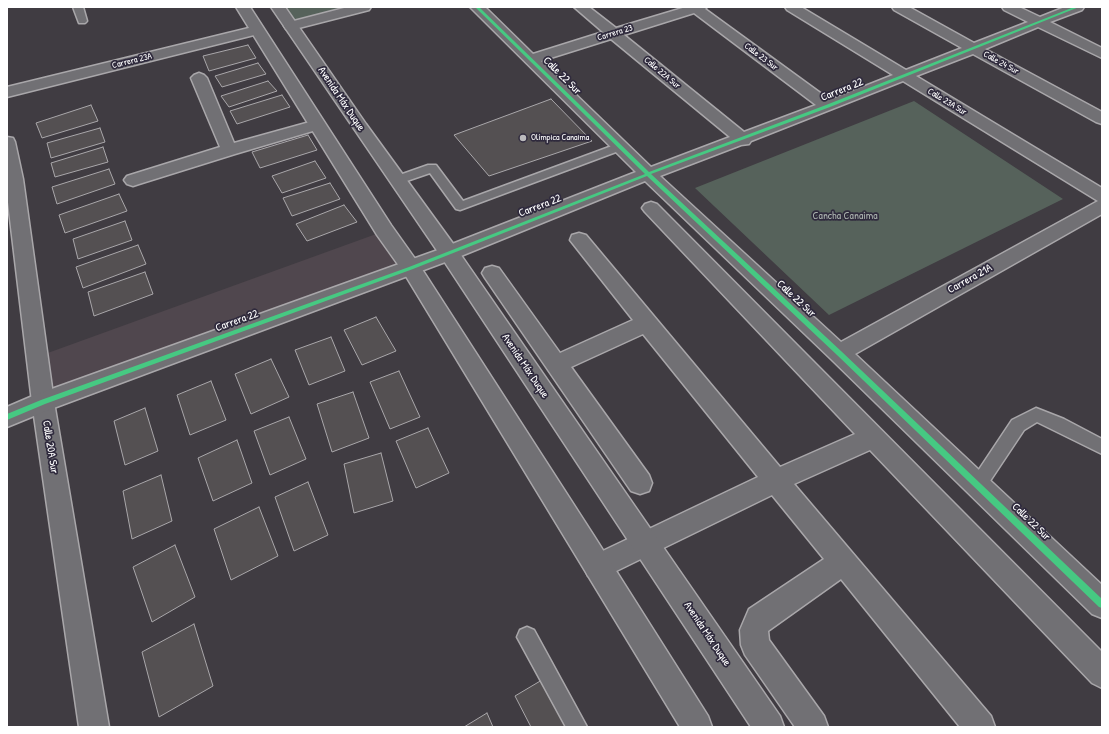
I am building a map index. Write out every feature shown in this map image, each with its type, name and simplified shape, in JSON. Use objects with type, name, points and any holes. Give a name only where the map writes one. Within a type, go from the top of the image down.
[{"type":"street","points":[[243,7],[384,230],[411,268],[697,727]]},
{"type":"street","name":"Avenida Máx Duque","points":[[278,7],[449,253],[769,727]]},
{"type":"street","points":[[291,26],[364,7]]},
{"type":"street","name":"Calle 22 Sur","points":[[478,7],[648,174],[839,352],[1102,604]]},
{"type":"street","name":"Calle 22A Sur","points":[[581,7],[743,140]]},
{"type":"street","name":"Carrera 23","points":[[531,59],[697,7]]},
{"type":"street","name":"Calle 23 Sur","points":[[697,7],[828,106]]},
{"type":"street","name":"Calle 23A Sur","points":[[792,7],[1102,196]]},
{"type":"street","name":"Calle 24 Sur","points":[[899,7],[1102,119]]},
{"type":"street","points":[[1009,7],[1102,54]]},
{"type":"street","name":"Carrera 22","points":[[7,417],[43,402],[411,268],[648,174],[743,140],[1077,7]]},
{"type":"street","name":"Carrera 23A","points":[[7,92],[257,30]]},
{"type":"street","points":[[199,78],[229,150]]},
{"type":"street","points":[[133,180],[229,150],[317,125]]},
{"type":"street","name":"Calle 20A Sur","points":[[7,142],[10,180],[43,402],[94,727]]},
{"type":"street","name":"Carrera 21A","points":[[839,352],[1102,206]]},
{"type":"street","points":[[650,208],[1102,673]]},
{"type":"street","points":[[579,240],[980,727]]},
{"type":"street","points":[[492,273],[640,483]]},
{"type":"street","points":[[557,364],[648,323]]},
{"type":"street","points":[[597,567],[776,481],[873,437]]},
{"type":"street","points":[[812,727],[755,645],[754,630],[759,619],[843,562]]},
{"type":"lane","points":[[78,7],[82,21]]},
{"type":"lane","points":[[398,180],[432,168],[460,206],[620,147]]},
{"type":"lane","points":[[978,485],[1018,425],[1036,415],[1058,424],[1102,447]]},
{"type":"lane","points":[[527,637],[577,727]]},
{"type":"shaded area","points":[[379,233],[404,270],[51,398],[45,354]]},
{"type":"green space","points":[[281,7],[349,7],[292,22]]},
{"type":"green space","name":"Cancha Canaima","points":[[914,101],[1063,199],[829,315],[695,188]]},
{"type":"building","points":[[248,45],[256,58],[209,71],[203,56]]},
{"type":"building","points":[[258,63],[266,74],[222,87],[215,76]]},
{"type":"building","points":[[268,81],[277,91],[229,107],[221,96]]},
{"type":"building","points":[[282,95],[290,107],[237,124],[230,111]]},
{"type":"building","name":"Olímpica Canaima","points":[[551,99],[592,141],[489,176],[454,135]]},
{"type":"building","points":[[91,105],[98,121],[42,138],[36,123]]},
{"type":"building","points":[[100,128],[105,142],[51,158],[47,143]]},
{"type":"building","points":[[308,135],[317,150],[260,168],[252,152]]},
{"type":"building","points":[[103,147],[108,162],[55,177],[51,163]]},
{"type":"building","points":[[315,161],[326,178],[282,193],[272,176]]},
{"type":"building","points":[[109,169],[115,184],[57,204],[52,187]]},
{"type":"building","points":[[330,183],[340,199],[292,216],[283,198]]},
{"type":"building","points":[[119,194],[127,211],[65,233],[59,215]]},
{"type":"building","points":[[344,205],[357,222],[307,241],[296,224]]},
{"type":"building","points":[[125,221],[132,240],[78,259],[73,239]]},
{"type":"building","points":[[138,245],[146,264],[83,288],[76,267]]},
{"type":"building","points":[[145,272],[153,294],[94,316],[88,292]]},
{"type":"building","points":[[376,317],[396,351],[362,365],[344,330]]},
{"type":"building","points":[[331,337],[345,371],[309,385],[295,350]]},
{"type":"building","points":[[271,359],[289,397],[251,414],[235,374]]},
{"type":"building","points":[[399,371],[420,417],[390,429],[370,382]]},
{"type":"building","points":[[211,381],[226,420],[190,435],[177,395]]},
{"type":"building","points":[[353,392],[369,438],[332,452],[317,404]]},
{"type":"building","points":[[145,408],[158,451],[125,465],[114,421]]},
{"type":"building","points":[[289,417],[306,459],[270,475],[254,431]]},
{"type":"building","points":[[428,428],[449,473],[416,488],[396,441]]},
{"type":"building","points":[[237,440],[252,483],[213,501],[198,458]]},
{"type":"building","points":[[381,453],[393,501],[354,513],[344,464]]},
{"type":"building","points":[[161,475],[172,521],[132,539],[123,491]]},
{"type":"building","points":[[308,482],[328,535],[294,551],[275,497]]},
{"type":"building","points":[[259,507],[278,556],[231,580],[214,529]]},
{"type":"building","points":[[175,545],[195,597],[152,622],[133,567]]},
{"type":"building","points":[[194,624],[213,686],[159,717],[142,652]]},
{"type":"building","points":[[547,677],[573,727],[531,727],[515,696]]},
{"type":"building","points":[[487,713],[493,727],[464,727]]},
{"type":"cycle path","points":[[477,7],[648,174],[839,353],[1102,604]]},
{"type":"cycle path","points":[[7,417],[43,402],[411,268],[648,174],[828,106],[1077,7]]},
{"type":"place","name":"Olímpica Canaima","points":[[523,138]]}]
